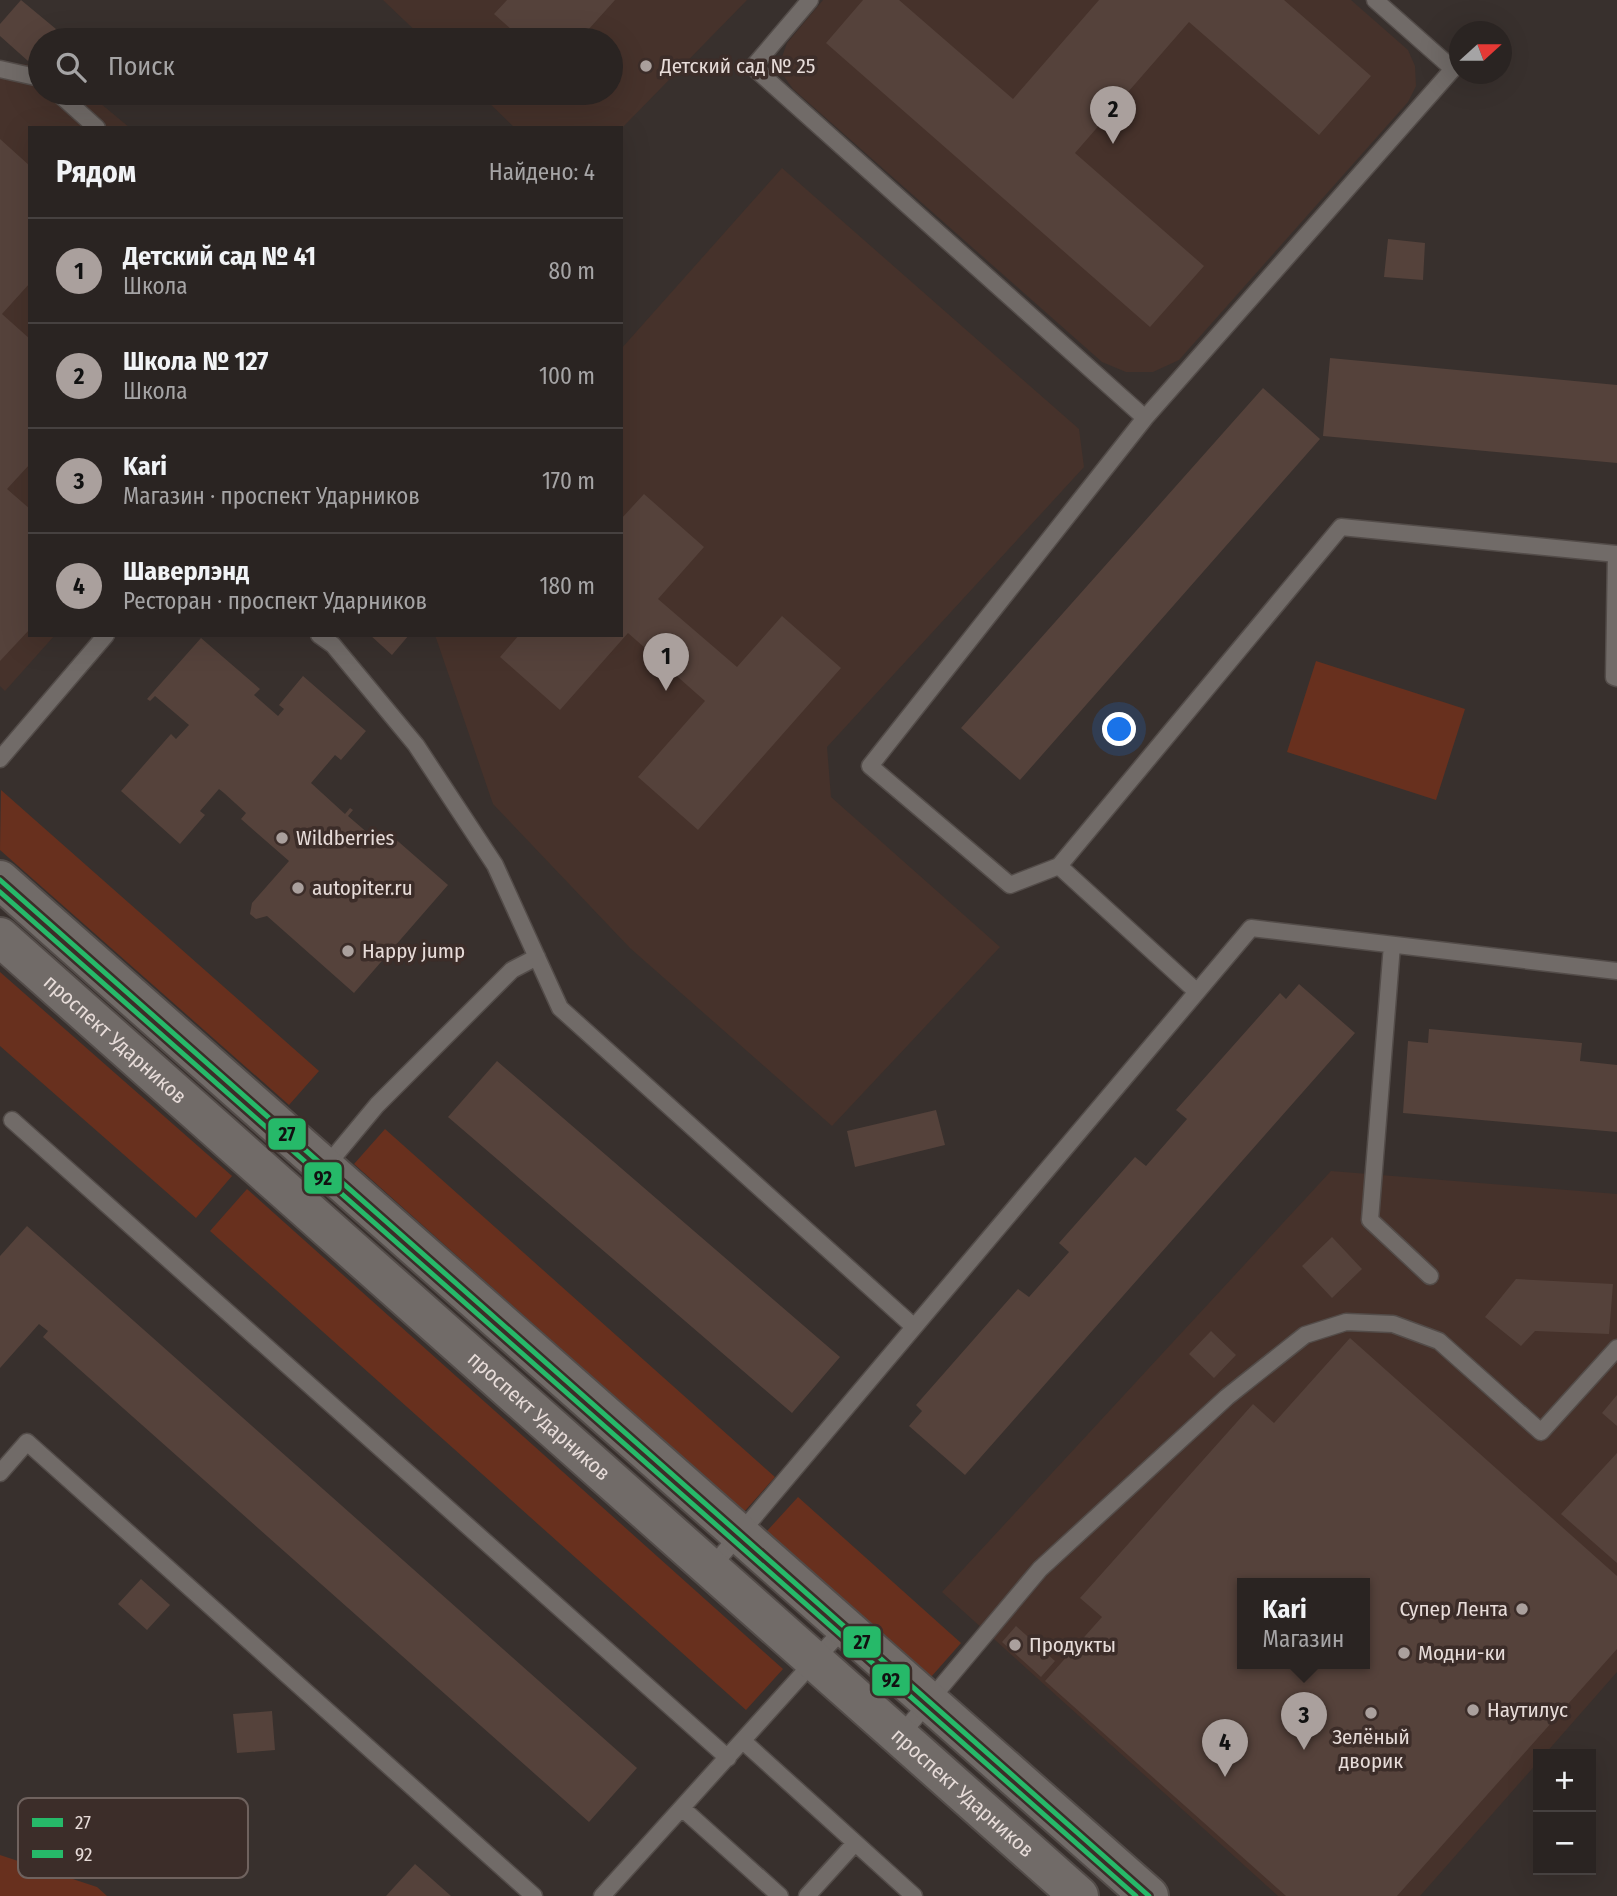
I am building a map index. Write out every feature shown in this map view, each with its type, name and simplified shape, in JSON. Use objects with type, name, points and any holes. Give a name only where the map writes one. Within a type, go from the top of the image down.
[{"type":"street","name":"проспект Ударников","points":[[0,880],[929,1701],[1073,1877]]},
{"type":"street","name":"проспект Ударников","points":[[0,937],[900,1737],[1073,1877],[1149,1896]]},
{"type":"lane","points":[[810,0],[752,67],[1145,418]]},
{"type":"lane","points":[[1375,0],[1453,69],[1145,418],[870,766],[1010,885],[1059,866],[1342,527],[1616,554],[1614,677],[1617,678]]},
{"type":"lane","points":[[0,69],[28,75]]},
{"type":"lane","points":[[71,105],[95,126]]},
{"type":"lane","points":[[0,759],[104,637]]},
{"type":"lane","points":[[322,637],[333,645],[416,745],[495,865],[560,1008],[913,1326]]},
{"type":"lane","points":[[1059,866],[1196,991]]},
{"type":"lane","points":[[710,1569],[1251,928],[1617,971]]},
{"type":"lane","points":[[1392,945],[1370,1220],[1430,1276]]},
{"type":"lane","points":[[298,1200],[377,1105],[512,971],[537,957]]},
{"type":"lane","points":[[12,1120],[728,1758]]},
{"type":"lane","points":[[900,1737],[1040,1569],[1227,1397],[1305,1335],[1346,1322],[1393,1324],[1440,1341],[1541,1432],[1617,1348]]},
{"type":"lane","points":[[0,1473],[27,1442],[534,1896]]},
{"type":"lane","points":[[602,1896],[845,1627]]},
{"type":"lane","points":[[743,1741],[914,1896]]},
{"type":"lane","points":[[683,1809],[780,1896]]},
{"type":"lane","points":[[807,1896],[855,1843]]},
{"type":"shaded area","name":"Детский сад № 25","points":[[383,0],[747,0],[623,127],[513,126],[491,105],[623,105],[623,28],[412,28]]},
{"type":"shaded area","points":[[823,0],[1351,0],[1408,50],[1415,66],[1416,86],[1408,102],[1179,360],[1153,372],[1126,372],[1102,362],[793,89],[783,75],[782,57],[787,43]]},
{"type":"shaded area","points":[[0,62],[28,65],[28,105],[102,105],[128,126],[28,126],[28,637],[53,637],[5,691],[0,686]]},
{"type":"shaded area","points":[[782,168],[1079,429],[1084,467],[827,747],[831,797],[1000,947],[832,1126],[630,948],[493,804],[436,637],[623,637],[623,347]]},
{"type":"shaded area","points":[[1316,661],[1465,709],[1436,800],[1287,752]]},
{"type":"shaded area","points":[[1,790],[319,1071],[289,1105],[0,850]]},
{"type":"shaded area","points":[[0,972],[232,1176],[196,1218],[0,1046]]},
{"type":"shaded area","points":[[385,1129],[775,1477],[744,1512],[354,1164]]},
{"type":"shaded area","points":[[1331,1171],[1617,1194],[1617,1672],[1549,1749],[1533,1749],[1533,1768],[1420,1896],[1278,1896],[942,1592]]},
{"type":"shaded area","points":[[247,1189],[783,1669],[746,1710],[210,1231]]},
{"type":"shaded area","points":[[798,1497],[961,1643],[931,1677],[767,1531]]},
{"type":"shaded area","points":[[0,1855],[18,1861],[18,1878],[70,1878],[97,1887],[107,1896],[0,1896]]},
{"type":"building","points":[[21,0],[55,28],[28,28],[28,61],[0,36],[0,24]]},
{"type":"building","points":[[507,0],[615,0],[590,28],[510,28],[494,14]]},
{"type":"building","points":[[863,0],[899,0],[1013,99],[1099,0],[1284,0],[1371,76],[1319,135],[1189,22],[1075,153],[1204,266],[1150,327],[826,43]]},
{"type":"building","points":[[0,139],[28,164],[28,285],[2,314],[28,337],[28,466],[7,489],[28,507],[28,631],[0,661]]},
{"type":"building","points":[[1388,239],[1425,243],[1423,280],[1384,277]]},
{"type":"building","points":[[1330,358],[1617,385],[1617,463],[1323,436]]},
{"type":"building","points":[[1263,388],[1320,439],[1020,780],[961,728]]},
{"type":"building","points":[[644,494],[704,547],[658,599],[737,667],[782,616],[841,668],[698,830],[638,777],[705,701],[628,633],[560,710],[500,657],[517,637],[623,637],[623,517]]},
{"type":"building","points":[[372,637],[407,637],[392,655]]},
{"type":"building","points":[[201,638],[260,689],[254,695],[278,716],[284,709],[279,705],[303,676],[366,731],[341,760],[335,755],[311,783],[345,814],[350,808],[353,810],[348,816],[383,846],[392,836],[448,885],[354,993],[267,916],[256,919],[250,914],[252,903],[289,861],[241,819],[246,813],[224,793],[219,789],[200,811],[205,815],[180,844],[121,791],[171,734],[176,739],[189,725],[155,696],[150,701],[147,699]]},
{"type":"building","points":[[1299,984],[1355,1033],[965,1475],[909,1426],[922,1411],[916,1405],[1018,1289],[1029,1297],[1069,1252],[1059,1243],[1135,1157],[1146,1166],[1187,1119],[1176,1110],[1280,993],[1286,999]]},
{"type":"building","points":[[1429,1029],[1582,1043],[1580,1061],[1617,1065],[1617,1132],[1403,1113],[1408,1041],[1428,1043]]},
{"type":"building","points":[[497,1061],[840,1357],[792,1413],[448,1117]]},
{"type":"building","points":[[936,1110],[945,1145],[855,1167],[847,1131]]},
{"type":"building","points":[[27,1226],[637,1768],[589,1822],[43,1337],[48,1331],[39,1324],[0,1368],[0,1256]]},
{"type":"building","points":[[1332,1237],[1362,1269],[1332,1298],[1302,1266]]},
{"type":"building","points":[[1516,1279],[1613,1284],[1609,1334],[1535,1331],[1521,1346],[1485,1317]]},
{"type":"building","points":[[1211,1331],[1236,1355],[1214,1378],[1189,1354]]},
{"type":"building","points":[[1350,1338],[1617,1576],[1617,1649],[1397,1896],[1286,1896],[1045,1681],[1102,1617],[1080,1598],[1253,1404],[1274,1423]]},
{"type":"building","points":[[1617,1395],[1617,1426],[1602,1413]]},
{"type":"building","points":[[1617,1453],[1617,1563],[1561,1514]]},
{"type":"building","points":[[141,1579],[170,1605],[147,1630],[118,1604]]},
{"type":"building","points":[[1016,1626],[1055,1661],[1041,1677],[1002,1642]]},
{"type":"building","points":[[272,1711],[275,1750],[237,1753],[233,1714]]},
{"type":"building","points":[[415,1864],[451,1896],[386,1896]]},
{"type":"transit line","name":"27","points":[[0,880],[1149,1896]]},
{"type":"transit line","name":"92","points":[[0,892],[1136,1896]]},
{"type":"place","name":"Детский сад № 25","points":[[646,66]]},
{"type":"place","name":"Школа № 127","points":[[1113,144]]},
{"type":"place","name":"Детский сад № 41","points":[[666,691]]},
{"type":"place","name":"Wildberries","points":[[282,838]]},
{"type":"place","name":"autopiter.ru","points":[[298,888]]},
{"type":"place","name":"Happy jump","points":[[348,951]]},
{"type":"place","name":"Супер Лента","points":[[1522,1609]]},
{"type":"place","name":"Продукты","points":[[1015,1645]]},
{"type":"place","name":"Модни-ки","points":[[1404,1653]]},
{"type":"place","name":"Наутилус","points":[[1473,1710]]},
{"type":"place","name":"Зелёный дворик","points":[[1371,1713]]},
{"type":"place","name":"Kari","points":[[1304,1750]]},
{"type":"place","name":"Шаверлэнд","points":[[1225,1777]]}]
